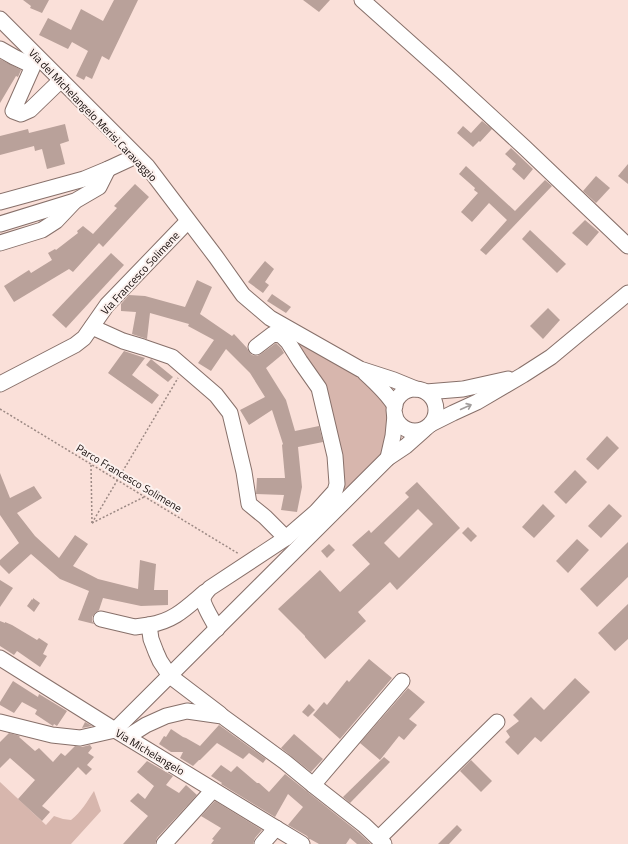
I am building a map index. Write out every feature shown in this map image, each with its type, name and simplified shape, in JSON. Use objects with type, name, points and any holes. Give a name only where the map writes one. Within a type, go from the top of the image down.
[{"type":"street","points":[[362,0],[524,147],[628,246]]},
{"type":"street","name":"Via del Michelangelo Merisi Caravaggio","points":[[0,20],[38,64],[61,80],[147,166],[243,295],[270,318],[360,368],[421,391]]},
{"type":"street","points":[[0,49],[14,57],[38,64],[13,111],[21,114],[30,110],[61,80]]},
{"type":"street","points":[[0,202],[84,179],[136,156]]},
{"type":"street","points":[[0,224],[75,201],[99,187],[108,169]]},
{"type":"street","points":[[0,243],[42,230],[56,222],[75,201]]},
{"type":"street","name":"Via Francesco Solimene","points":[[0,384],[75,345],[84,338],[108,305],[188,221]]},
{"type":"street","points":[[395,411],[398,422],[409,431],[417,431],[428,427],[452,413],[476,402],[551,357],[628,293]]},
{"type":"street","name":"Via Francesco Solimene","points":[[92,327],[123,341],[172,357],[216,394],[230,413],[244,472],[249,504],[265,517],[286,538]]},
{"type":"street","points":[[101,619],[135,627],[160,623],[171,619],[210,588],[286,538],[316,512],[335,491],[337,484],[335,456],[319,388],[288,342],[281,335],[273,334],[256,347]]},
{"type":"street","name":"Via del Michelangelo Merisi Caravaggio","points":[[360,368],[390,397],[395,411]]},
{"type":"street","points":[[388,458],[393,436],[397,400],[405,392],[410,390],[421,391],[463,389],[523,375]]},
{"type":"street","points":[[121,734],[170,676],[388,458],[406,446],[428,427],[434,419],[436,407],[431,396],[421,391]]},
{"type":"street","points":[[205,592],[203,600],[204,605],[217,629]]},
{"type":"street","points":[[149,625],[151,639],[156,652],[170,676],[286,762],[382,841],[497,722]]},
{"type":"street","name":"Via Michelangelo","points":[[0,658],[121,734],[302,844]]},
{"type":"street","points":[[313,785],[402,681]]},
{"type":"street","points":[[0,722],[52,735],[80,738],[121,734],[166,716],[187,711],[222,716]]},
{"type":"street","points":[[164,844],[213,790]]},
{"type":"street","points":[[262,844],[276,828]]},
{"type":"path","points":[[92,523],[184,368]]},
{"type":"path","name":"Parco Francesco Solimene","points":[[0,409],[251,561]]},
{"type":"path","points":[[91,464],[92,523]]},
{"type":"path","points":[[92,523],[145,497]]},
{"type":"shaded area","points":[[288,337],[356,371],[388,404],[390,414],[384,455],[350,489],[340,489],[323,388]]},
{"type":"shaded area","points":[[0,782],[46,825],[54,816],[71,820],[81,810],[94,791],[101,811],[71,844],[0,844]]},
{"type":"building","points":[[23,0],[49,0],[42,13],[30,8],[31,6]]},
{"type":"building","points":[[114,0],[138,0],[109,60],[102,56],[92,79],[86,76],[84,80],[76,76],[88,51],[72,42],[68,49],[39,35],[48,18],[71,30],[81,9],[103,21]]},
{"type":"building","points":[[303,0],[330,0],[319,12]]},
{"type":"building","points":[[0,59],[21,70],[18,77],[16,76],[0,103]]},
{"type":"building","points":[[482,121],[492,129],[473,147],[457,133],[463,126],[471,133]]},
{"type":"building","points":[[65,124],[69,141],[60,144],[65,164],[47,169],[42,149],[35,151],[34,146],[0,155],[0,136],[28,129],[29,133]]},
{"type":"building","points":[[511,148],[533,169],[524,180],[512,169],[516,164],[505,154]]},
{"type":"building","points":[[628,164],[628,184],[618,176]]},
{"type":"building","points":[[466,166],[515,211],[545,180],[552,186],[486,255],[480,250],[507,220],[489,203],[472,222],[461,212],[478,193],[474,190],[475,188],[459,174]]},
{"type":"building","points":[[596,176],[610,188],[596,203],[583,191]]},
{"type":"building","points":[[135,184],[149,197],[103,247],[99,243],[73,272],[69,269],[14,302],[4,286],[29,270],[31,273],[52,260],[48,253],[55,249],[56,250],[78,233],[77,231],[83,226],[93,234],[117,208],[114,206]]},
{"type":"building","points":[[585,220],[599,232],[587,246],[572,233]]},
{"type":"building","points":[[530,230],[566,264],[557,273],[522,239]]},
{"type":"building","points":[[111,253],[124,265],[66,328],[52,315]]},
{"type":"building","points":[[265,261],[274,269],[265,282],[269,285],[263,293],[248,282]]},
{"type":"building","points":[[197,280],[212,287],[200,314],[232,336],[234,334],[252,355],[257,356],[261,354],[276,343],[281,348],[284,353],[266,368],[286,400],[295,431],[319,426],[323,442],[298,447],[302,487],[297,512],[281,510],[284,495],[256,494],[257,478],[285,478],[283,444],[272,410],[249,425],[240,410],[265,397],[250,373],[226,349],[211,371],[198,363],[214,340],[188,326],[189,324],[150,313],[147,339],[132,334],[136,312],[121,311],[121,304],[129,295],[145,296],[185,307]]},
{"type":"building","points":[[272,294],[291,307],[286,313],[267,301]]},
{"type":"building","points":[[548,308],[560,320],[543,339],[530,326]]},
{"type":"building","points":[[124,351],[145,358],[132,375],[159,395],[152,404],[108,373]]},
{"type":"building","points":[[151,359],[173,377],[168,382],[146,365]]},
{"type":"building","points":[[607,436],[619,448],[598,470],[586,459]]},
{"type":"building","points":[[575,470],[587,482],[566,504],[554,492]]},
{"type":"building","points":[[0,473],[10,498],[34,486],[42,498],[17,513],[35,536],[59,558],[75,535],[88,544],[73,566],[98,579],[138,589],[140,560],[156,564],[154,590],[168,590],[168,605],[141,606],[103,598],[99,610],[92,617],[94,624],[78,620],[89,591],[60,579],[31,554],[9,574],[0,565],[0,560],[19,543],[0,515]]},
{"type":"building","points":[[417,482],[460,528],[397,590],[390,582],[358,612],[366,621],[325,659],[278,609],[320,570],[340,592],[370,564],[352,545],[369,530],[371,533],[409,497],[405,493]],"holes":[[[418,509],[433,524],[399,558],[384,543]]]},
{"type":"building","points":[[543,504],[555,516],[534,538],[522,527]]},
{"type":"building","points":[[609,504],[622,516],[601,538],[588,526]]},
{"type":"building","points":[[468,527],[477,536],[471,542],[462,533]]},
{"type":"building","points":[[577,539],[589,550],[568,573],[556,561]]},
{"type":"building","points":[[628,542],[628,577],[597,607],[580,589]]},
{"type":"building","points":[[329,544],[335,550],[327,558],[321,551]]},
{"type":"building","points":[[0,580],[13,588],[0,607]]},
{"type":"building","points":[[33,598],[40,603],[34,612],[27,606]]},
{"type":"building","points":[[628,604],[628,639],[615,651],[598,633]]},
{"type":"building","points":[[0,621],[12,625],[37,640],[39,638],[48,644],[43,654],[47,656],[40,667],[17,651],[14,655],[0,646]]},
{"type":"building","points":[[369,659],[392,678],[340,739],[313,715],[324,702],[327,705],[347,680],[349,682]]},
{"type":"building","points":[[575,678],[590,692],[541,742],[535,737],[518,755],[505,742],[510,737],[506,731],[519,721],[513,715],[531,697],[544,710]]},
{"type":"building","points":[[13,681],[38,697],[39,694],[67,711],[57,726],[54,724],[53,726],[35,714],[37,710],[22,702],[14,713],[0,705],[0,702]]},
{"type":"building","points":[[408,688],[425,702],[409,719],[417,725],[404,740],[399,736],[380,760],[360,743]]},
{"type":"building","points":[[309,704],[315,710],[308,717],[302,712]]},
{"type":"building","points":[[85,722],[92,726],[82,728]]},
{"type":"building","points":[[219,725],[266,759],[263,763],[249,753],[243,759],[217,743],[193,766],[180,758],[183,752],[171,752],[159,744],[171,729],[200,746]]},
{"type":"building","points":[[9,733],[20,736],[19,737],[35,751],[39,748],[53,762],[61,753],[65,756],[75,746],[82,747],[90,745],[92,748],[88,753],[94,757],[87,765],[92,769],[86,775],[78,767],[42,806],[50,812],[42,821],[18,799],[35,780],[10,758],[0,768],[0,742]]},
{"type":"building","points":[[294,734],[323,759],[311,772],[281,748]]},
{"type":"building","points":[[384,757],[390,762],[350,803],[343,797]]},
{"type":"building","points":[[471,760],[492,781],[481,792],[460,771]]},
{"type":"building","points":[[147,761],[173,776],[166,785],[179,793],[186,785],[197,795],[157,838],[155,844],[123,844],[148,816],[130,801],[138,793],[145,799],[154,786],[137,772]]},
{"type":"building","points":[[221,765],[231,772],[237,766],[269,792],[285,774],[371,844],[357,844],[350,838],[346,844],[319,844],[309,839],[307,836],[288,825],[303,807],[288,794],[275,817],[221,784],[222,783],[211,776]]},
{"type":"building","points":[[215,801],[262,830],[255,838],[253,844],[211,844],[214,840],[212,839],[221,828],[201,816]]},
{"type":"building","points":[[457,825],[462,830],[449,844],[438,844]]}]
